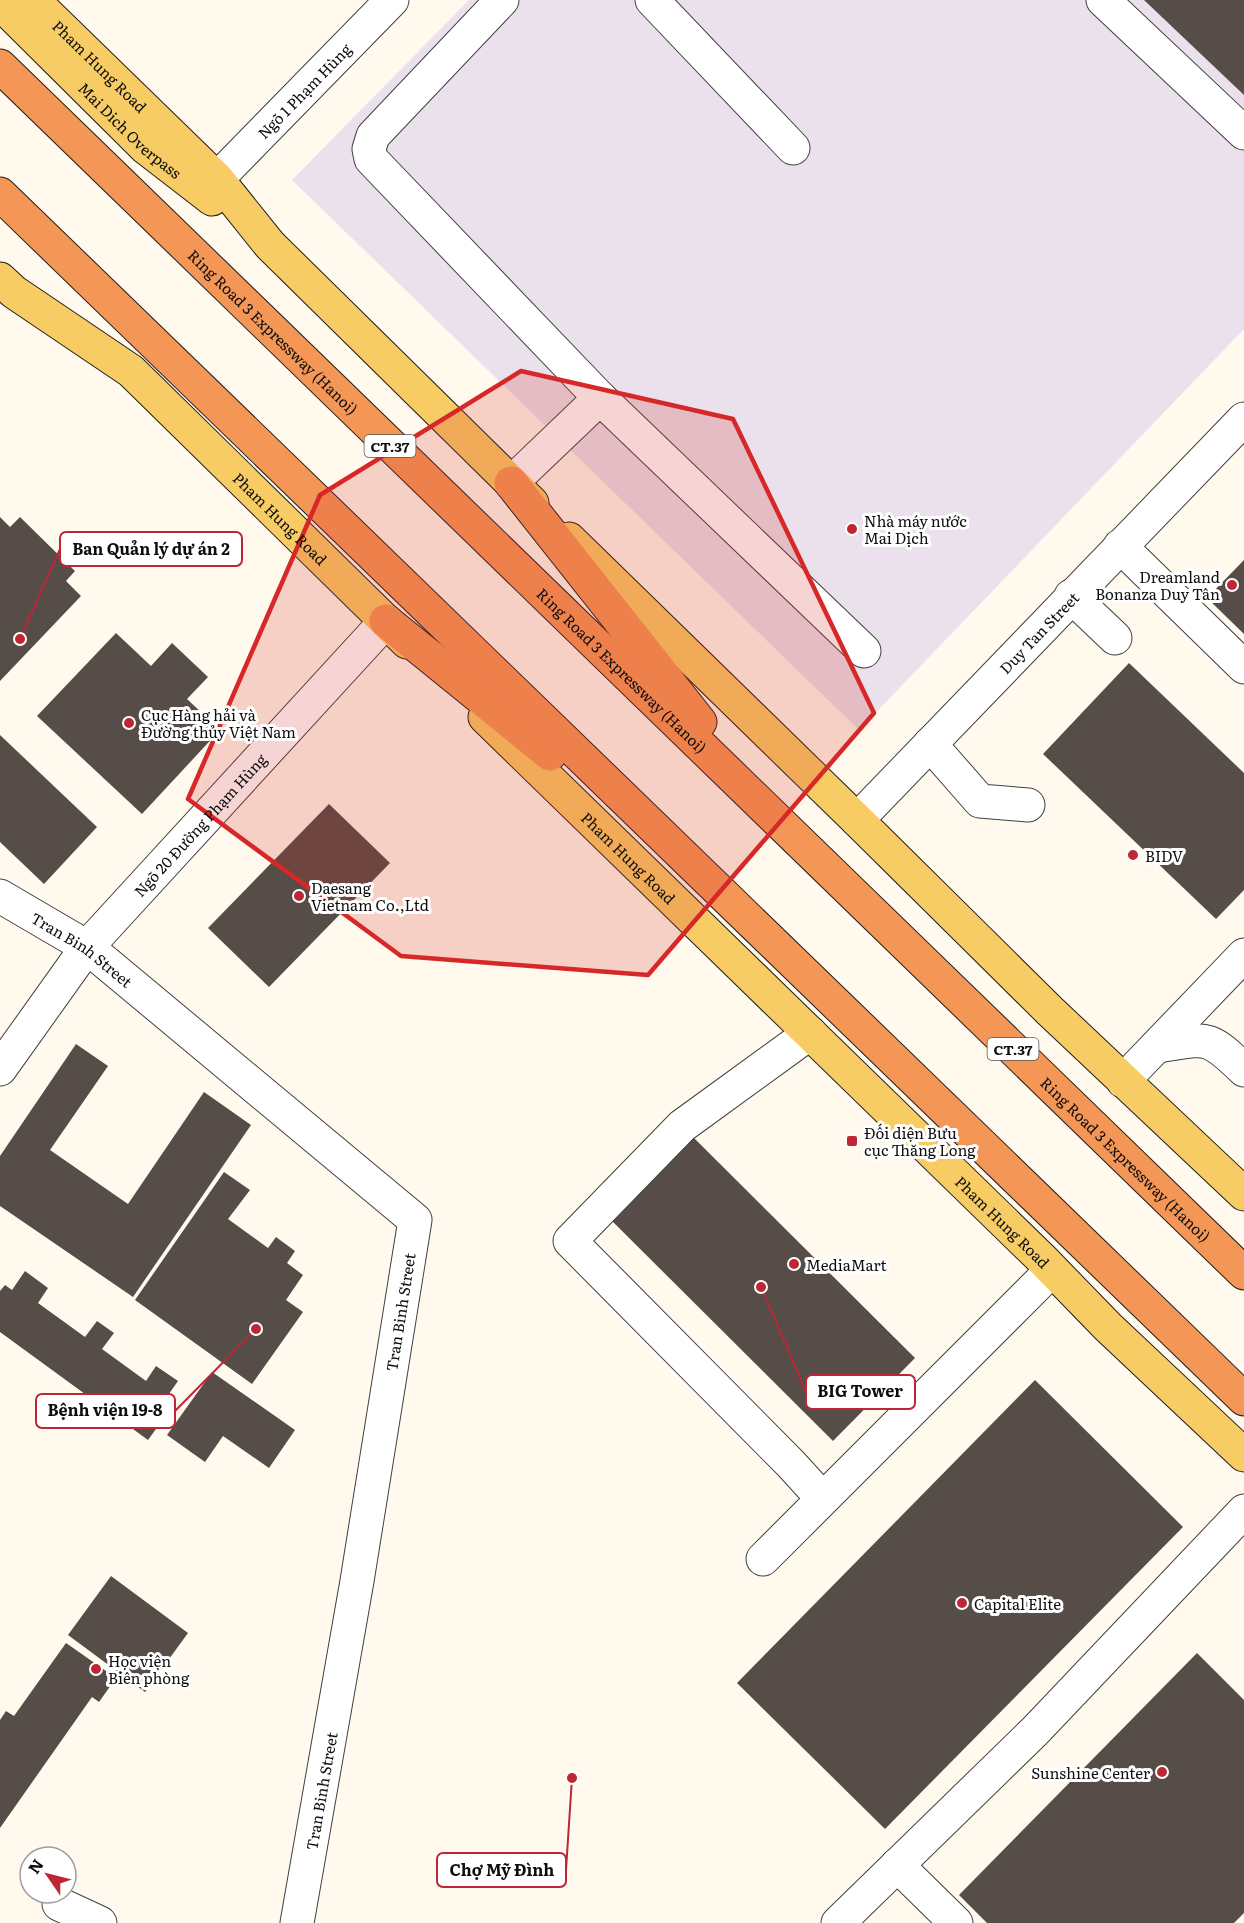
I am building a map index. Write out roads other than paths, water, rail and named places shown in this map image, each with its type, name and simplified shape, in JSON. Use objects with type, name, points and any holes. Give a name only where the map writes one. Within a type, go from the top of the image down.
[{"type":"highway","name":"Ring Road 3 Expressway (Hanoi)","points":[[0,66],[1244,1273]]},
{"type":"highway","points":[[0,194],[1238,1393]]},
{"type":"highway","points":[[512,483],[781,825]]},
{"type":"highway","points":[[386,621],[718,890]]},
{"type":"main road","name":"Pham Hung Road","points":[[33,0],[217,179],[270,245],[1050,1011],[1244,1194]]},
{"type":"main road","name":"Mai Dich Overpass","points":[[0,3],[146,148],[270,245]]},
{"type":"main road","points":[[0,257],[131,371]]},
{"type":"main road","name":"Pham Hung Road","points":[[5,293],[131,371],[1108,1327],[1244,1455]]},
{"type":"street","name":"Ngõ 1 Phạm Hùng","points":[[217,179],[392,0]]},
{"type":"street","points":[[502,0],[373,136],[369,149],[371,159],[600,398],[864,651]]},
{"type":"street","points":[[652,0],[794,148]]},
{"type":"street","points":[[1103,0],[1244,133]]},
{"type":"street","points":[[512,483],[600,398]]},
{"type":"street","name":"Duy Tan Street","points":[[858,820],[1071,596],[1244,419]]},
{"type":"street","points":[[1120,546],[1244,667]]},
{"type":"street","points":[[1071,596],[1115,638]]},
{"type":"street","name":"Ngõ 20 Đường Phạm Hùng","points":[[0,1069],[87,947],[386,621]]},
{"type":"street","points":[[930,744],[980,801],[1028,805]]},
{"type":"street","name":"Tran Binh Street","points":[[0,896],[87,947],[415,1220],[357,1581],[297,1923]]},
{"type":"street","points":[[1124,1081],[1244,955]]},
{"type":"street","points":[[810,1033],[682,1126],[570,1241],[822,1498]]},
{"type":"street","points":[[1157,1046],[1204,1039],[1221,1047],[1244,1070]]},
{"type":"street","points":[[763,1559],[1052,1270]]},
{"type":"street","points":[[838,1923],[1035,1731],[1244,1511]]},
{"type":"street","points":[[897,1865],[956,1923]]},
{"type":"street","points":[[61,1905],[100,1923]]},
{"type":"place","name":"Nhà máy nước Mai Dịch","points":[[852,529]]},
{"type":"place","name":"Dreamland Bonanza Duy Tân","points":[[1232,585]]},
{"type":"place","name":"Ban Quản lý dự án 2","points":[[20,639]]},
{"type":"place","name":"Cục Hàng hải và Đường thủy Việt Nam","points":[[129,723]]},
{"type":"place","name":"BIDV","points":[[1133,855]]},
{"type":"place","name":"Daesang Vietnam Co.,Ltd","points":[[299,896]]},
{"type":"place","name":"Đối diện Bưu cục Thăng Long","points":[[852,1141]]},
{"type":"place","name":"MediaMart","points":[[794,1264]]},
{"type":"place","name":"BIG Tower","points":[[761,1287]]},
{"type":"place","name":"Bệnh viện 19-8","points":[[256,1329]]},
{"type":"place","name":"Capital Elite","points":[[962,1603]]},
{"type":"place","name":"Học viện Biên phòng","points":[[96,1669]]},
{"type":"place","name":"Sunshine Center","points":[[1162,1772]]},
{"type":"place","name":"Chợ Mỹ Đình","points":[[572,1778]]}]
